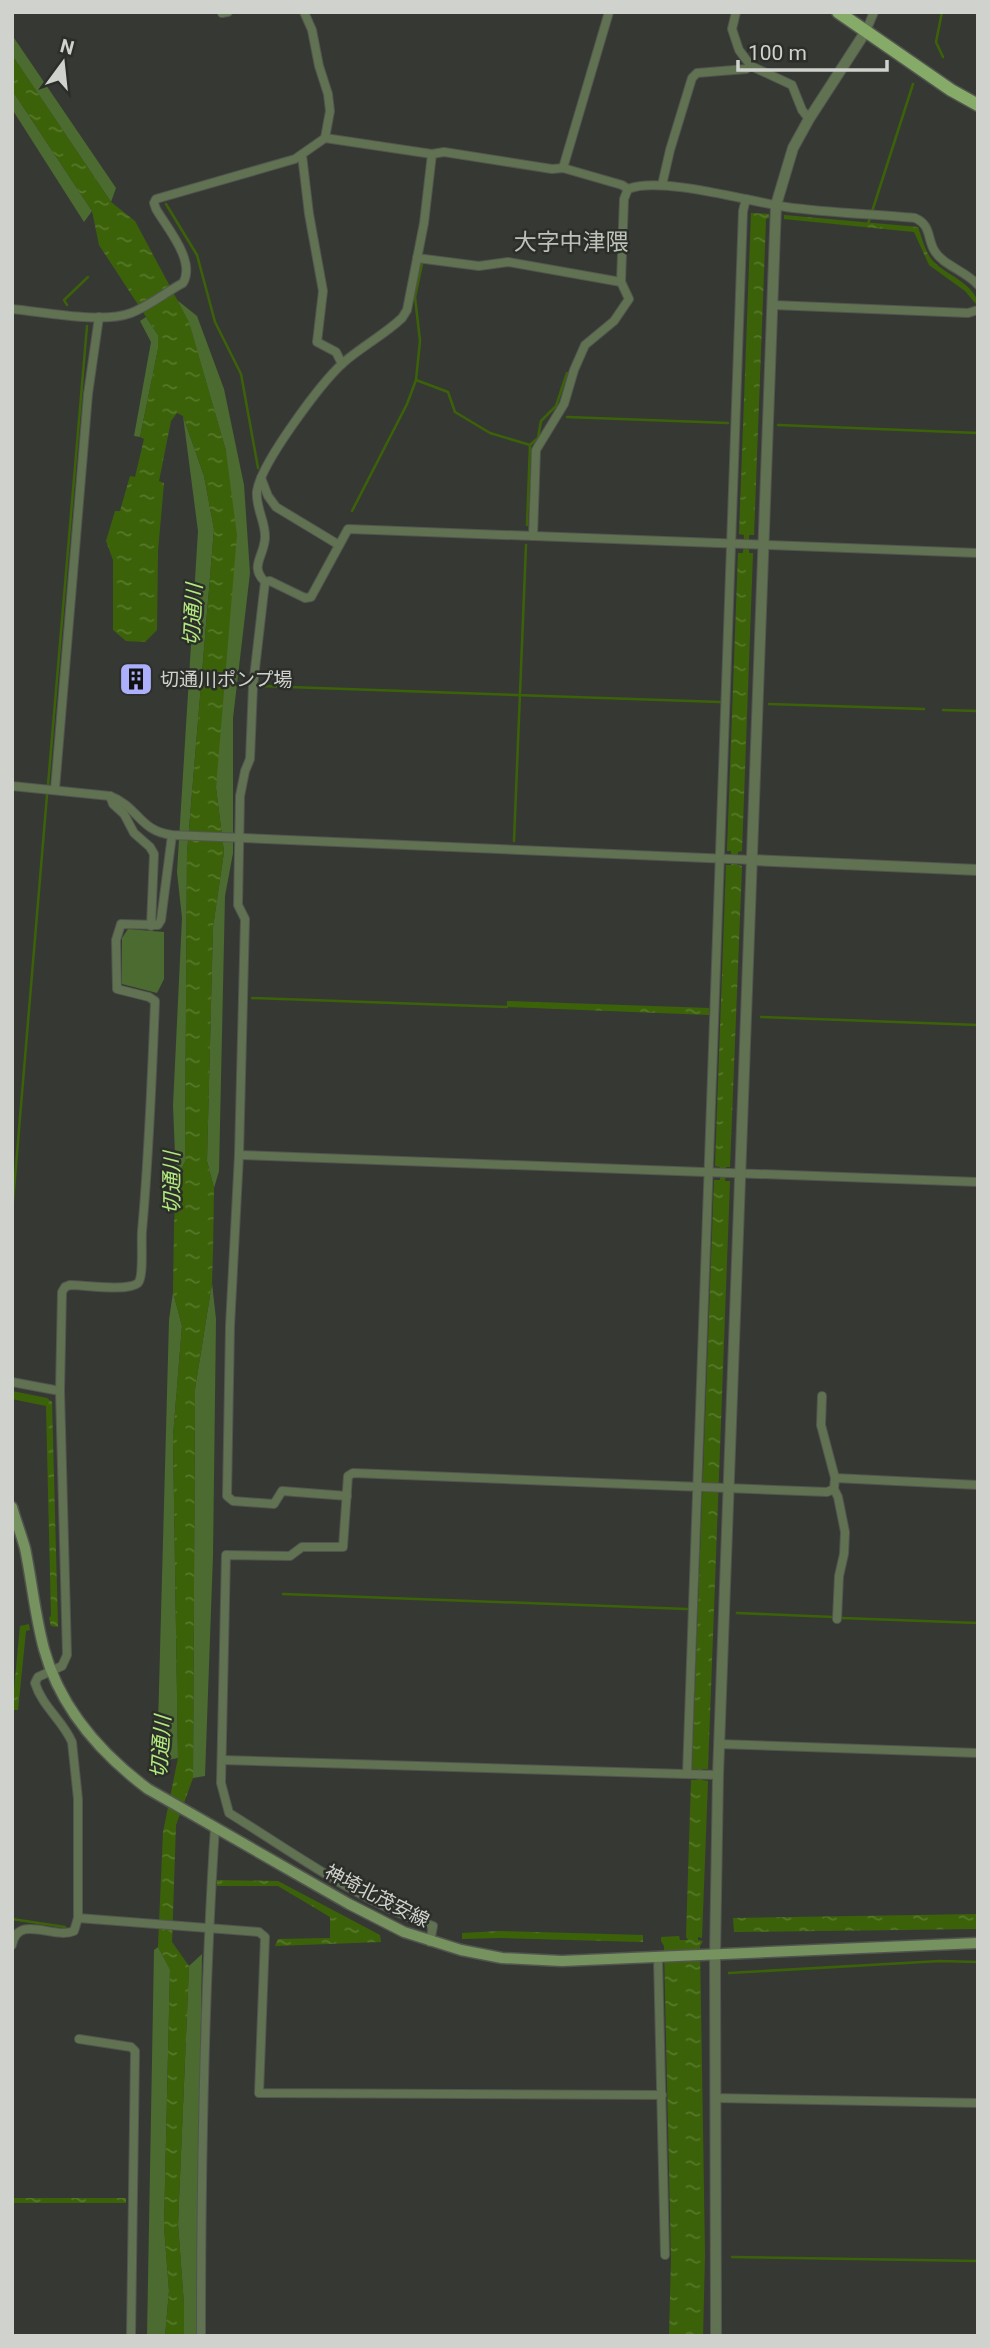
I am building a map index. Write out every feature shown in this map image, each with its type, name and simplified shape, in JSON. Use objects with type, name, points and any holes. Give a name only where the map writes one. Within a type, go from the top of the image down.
[{"type":"main road","points":[[838,12],[978,105]]},
{"type":"main road","name":"神埼北茂安線","points":[[12,1507],[24,1548],[38,1623],[51,1670],[74,1715],[95,1742],[123,1770],[148,1789],[349,1904],[404,1932],[460,1950],[514,1958],[562,1961],[978,1943]]},
{"type":"street","points":[[12,309],[99,317],[130,313],[183,283],[186,276],[185,259],[156,209],[156,199],[302,155],[325,138],[330,111],[328,94],[312,30],[304,12]]},
{"type":"street","points":[[563,168],[609,12]]},
{"type":"street","points":[[736,12],[732,29],[739,50],[751,66],[792,85],[802,110],[809,119]]},
{"type":"street","points":[[716,2336],[715,2098],[710,1956],[718,1847],[725,1488],[753,860],[776,205],[793,148],[866,31],[874,12]]},
{"type":"street","points":[[662,185],[692,78],[697,73],[746,69],[751,66]]},
{"type":"street","points":[[325,138],[432,154],[444,152],[518,165],[563,168],[628,189]]},
{"type":"street","points":[[265,582],[258,575],[257,566],[265,542],[265,527],[257,493],[265,467],[307,406],[342,364],[402,318],[407,310],[424,223],[432,154]]},
{"type":"street","points":[[302,155],[323,291],[317,342],[336,352],[342,364]]},
{"type":"street","points":[[533,536],[536,450],[564,404],[573,370],[585,345],[614,321],[629,299],[621,282],[624,199],[628,189],[640,184],[662,185],[776,205],[915,218],[923,221],[934,251],[978,285]]},
{"type":"street","points":[[696,1774],[699,1486],[718,1172],[730,858],[731,544],[743,211],[746,199]]},
{"type":"street","points":[[417,258],[479,266],[508,262],[621,282]]},
{"type":"street","points":[[773,305],[968,313],[978,310]]},
{"type":"street","points":[[55,789],[88,394],[99,317]]},
{"type":"street","points":[[261,478],[276,508],[338,545]]},
{"type":"street","points":[[265,582],[270,581],[305,598],[311,597],[348,529],[978,553]]},
{"type":"street","points":[[265,582],[253,686],[250,759],[240,796],[237,837],[238,905],[245,919],[239,1155],[230,1326],[227,1496],[233,1501],[274,1504],[282,1491],[346,1496]]},
{"type":"street","points":[[12,786],[110,796],[122,801],[153,830],[173,835],[978,870]]},
{"type":"street","points":[[110,796],[134,833],[154,854],[151,926]]},
{"type":"street","points":[[12,1945],[17,1933],[22,1929],[67,1934],[74,1931],[79,1918],[78,1799],[72,1742],[45,1703],[35,1683],[38,1677],[62,1666],[67,1655],[60,1391],[62,1292],[70,1285],[127,1288],[137,1284],[142,1277],[141,1246],[148,1166],[155,1002],[149,997],[117,989],[116,940],[121,924],[151,926],[158,925],[161,920],[173,835]]},
{"type":"street","points":[[239,1155],[978,1182]]},
{"type":"street","points":[[12,1382],[60,1391]]},
{"type":"street","points":[[822,1396],[821,1425],[845,1532],[837,1619]]},
{"type":"street","points":[[430,1942],[433,1926],[410,1919],[368,1898],[229,1813],[221,1783],[226,1555],[290,1556],[302,1547],[343,1547],[348,1476],[353,1473],[827,1492],[834,1489]]},
{"type":"street","points":[[835,1478],[978,1485]]},
{"type":"street","points":[[719,1744],[978,1753]]},
{"type":"street","points":[[222,1760],[718,1775]]},
{"type":"street","points":[[201,2336],[201,2218],[209,1929],[215,1827]]},
{"type":"street","points":[[79,1918],[259,1932],[265,1937],[258,2093],[662,2095]]},
{"type":"street","points":[[658,1958],[665,2255]]},
{"type":"street","points":[[79,2039],[131,2047],[135,2050],[131,2336]]},
{"type":"street","points":[[715,2098],[978,2103]]},
{"type":"shaded area","points":[[12,35],[116,188],[111,202],[12,55]]},
{"type":"shaded area","points":[[12,90],[92,211],[84,222],[12,109]]},
{"type":"shaded area","points":[[177,300],[197,316],[224,389],[244,485],[250,573],[233,718],[233,853],[225,896],[219,1171],[214,1188],[207,1161],[213,927],[224,852],[216,788],[226,451],[189,323]]},
{"type":"shaded area","points":[[146,317],[158,335],[158,349],[140,437],[134,436],[151,342],[140,321]]},
{"type":"shaded area","points":[[183,416],[204,476],[214,529],[187,853],[185,1162],[176,1178],[173,1106],[182,918],[177,872],[198,531]]},
{"type":"shaded area","points":[[128,929],[164,932],[164,979],[157,993],[122,984],[122,938]]},
{"type":"shaded area","points":[[212,1283],[216,1319],[213,1555],[205,1776],[193,1778],[195,1389]]},
{"type":"shaded area","points":[[173,1292],[182,1326],[173,1436],[178,1758],[157,1762],[169,1320]]},
{"type":"shaded area","points":[[158,1947],[170,1969],[164,2227],[169,2291],[165,2336],[147,2336],[154,1950]]},
{"type":"shaded area","points":[[202,1954],[196,2336],[184,2336],[178,2224],[189,1966]]},
{"type":"water","points":[[12,55],[111,202],[135,221],[189,322],[226,451],[237,535],[216,788],[224,852],[213,927],[207,1161],[214,1188],[212,1283],[195,1389],[193,1778],[176,1825],[172,1942],[189,1966],[178,2224],[184,2336],[165,2336],[169,2291],[164,2227],[170,1970],[158,1947],[163,1832],[178,1758],[173,1436],[182,1326],[173,1292],[176,1178],[185,1162],[187,854],[214,529],[204,476],[183,416],[177,413],[171,421],[159,481],[164,483],[158,551],[157,630],[145,642],[126,641],[113,630],[113,560],[106,541],[115,511],[120,511],[130,476],[135,477],[144,439],[140,437],[158,349],[158,335],[99,245],[92,211],[12,90]]},
{"type":"water","points":[[751,213],[769,214],[769,218],[766,219],[754,535],[749,535],[749,553],[753,553],[742,851],[738,852],[737,865],[742,866],[730,1167],[726,1167],[725,1181],[730,1181],[708,1769],[702,1769],[702,1780],[708,1781],[702,1938],[698,1937],[698,1940],[703,1941],[700,1946],[705,2255],[703,2336],[669,2336],[671,2258],[664,1946],[661,1937],[679,1936],[680,1940],[688,1940],[691,1780],[697,1780],[698,1769],[692,1769],[714,1180],[720,1180],[720,1167],[715,1166],[726,865],[731,865],[731,851],[727,851],[738,553],[743,553],[744,535],[739,534]]},
{"type":"water","points":[[784,215],[918,227],[931,259],[966,285],[978,303],[929,265],[914,232],[784,219]]},
{"type":"water","points":[[507,1001],[709,1008],[709,1015],[507,1007]]},
{"type":"water","points":[[12,1391],[47,1398],[52,1402],[58,1627],[51,1626],[49,1618],[46,1406],[12,1399]]},
{"type":"water","points":[[29,1624],[18,1710],[12,1710],[20,1626]]},
{"type":"water","points":[[217,1880],[278,1881],[380,1935],[381,1942],[275,1946],[278,1939],[330,1938],[330,1917],[278,1886],[217,1886]]},
{"type":"water","points":[[978,1914],[978,1929],[734,1932],[733,1918]]},
{"type":"water","points":[[500,1931],[643,1935],[643,1942],[462,1939],[462,1933]]},
{"type":"water","points":[[12,2198],[126,2198],[126,2203],[12,2203]]},
{"type":"waterway","points":[[942,12],[936,42],[943,57]]},
{"type":"waterway","points":[[868,224],[913,84]]},
{"type":"waterway","points":[[166,204],[197,255],[215,322],[241,374],[258,468]]},
{"type":"waterway","points":[[422,264],[415,297],[420,341],[416,380],[448,392],[455,412],[490,433],[530,445],[527,525]]},
{"type":"waterway","points":[[67,305],[64,300],[88,277]]},
{"type":"waterway","points":[[48,785],[87,326]]},
{"type":"waterway","points":[[530,445],[538,438],[541,421],[556,406],[567,373]]},
{"type":"waterway","points":[[352,511],[407,404],[416,380]]},
{"type":"waterway","points":[[567,417],[728,423]]},
{"type":"waterway","points":[[778,425],[978,433]]},
{"type":"waterway","points":[[514,841],[526,545]]},
{"type":"waterway","points":[[260,686],[720,702]]},
{"type":"waterway","points":[[769,704],[924,709]]},
{"type":"waterway","points":[[943,710],[978,711]]},
{"type":"waterway","points":[[12,1213],[47,795]]},
{"type":"waterway","points":[[252,998],[507,1007]]},
{"type":"waterway","points":[[761,1017],[978,1025]]},
{"type":"waterway","points":[[283,1594],[687,1609]]},
{"type":"waterway","points":[[737,1613],[833,1617]]},
{"type":"waterway","points":[[842,1618],[978,1623]]},
{"type":"waterway","points":[[12,1919],[65,1927]]},
{"type":"waterway","points":[[729,1973],[940,1961],[978,1962]]},
{"type":"waterway","points":[[732,2257],[978,2261]]},
{"type":"place","name":"切通川ポンプ場","points":[[136,679]]},
{"type":"district","name":"大字中津隈","points":[[571,242]]},
{"type":"water label","name":"切通川","points":[[193,615]]},
{"type":"water label","name":"切通川","points":[[172,1183]]},
{"type":"water label","name":"切通川","points":[[161,1747]]}]
